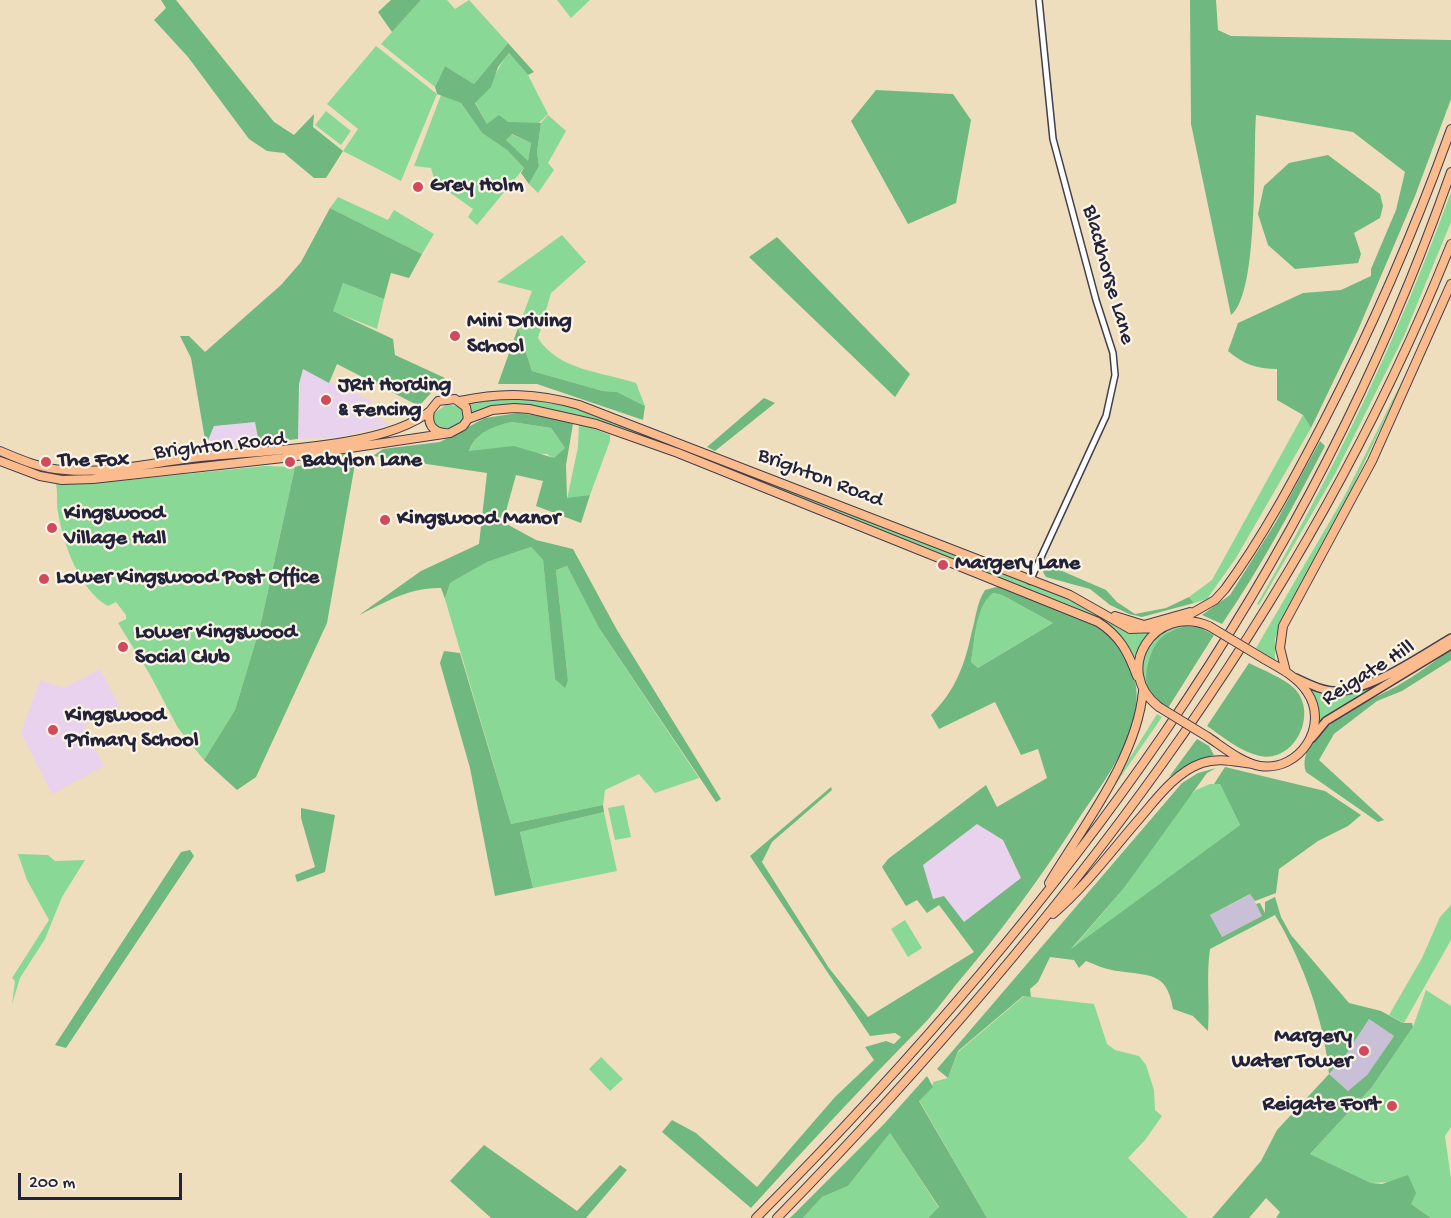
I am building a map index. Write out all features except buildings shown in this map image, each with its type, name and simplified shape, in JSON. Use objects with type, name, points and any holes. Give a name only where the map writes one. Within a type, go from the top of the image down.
[{"type":"highway","points":[[1100,610],[1144,625],[1203,608],[1215,600],[1238,571],[1310,450],[1394,277],[1451,129]]},
{"type":"highway","points":[[756,1218],[908,1057],[1029,915],[1106,815],[1182,710],[1248,606],[1288,537],[1366,382],[1403,298],[1451,172]]},
{"type":"highway","points":[[777,1218],[905,1082],[1040,924],[1150,782],[1263,615],[1354,456],[1429,300],[1451,244]]},
{"type":"highway","points":[[1286,672],[1280,648],[1283,626],[1372,461],[1451,284]]},
{"type":"highway","name":"Brighton Road","points":[[460,401],[491,395],[528,393],[579,405],[1070,595],[1130,629],[1159,628],[1180,621],[1203,608]]},
{"type":"highway","points":[[452,399],[460,401],[466,408],[468,419],[456,431],[445,434],[431,426],[430,411],[438,401],[452,399]]},
{"type":"highway","name":"Brighton Road","points":[[468,419],[492,410],[529,409],[596,424],[678,453],[1098,622],[1118,636],[1128,652],[1143,691]]},
{"type":"highway","name":"Brighton Road","points":[[0,451],[49,468],[93,470],[334,443],[401,427],[430,411]]},
{"type":"highway","name":"Brighton Road","points":[[0,460],[40,476],[62,480],[93,479],[283,458],[445,434]]},
{"type":"highway","points":[[1040,924],[1071,899],[1153,803],[1185,772],[1202,763],[1225,759],[1268,766],[1284,763],[1300,754],[1311,739],[1314,716],[1312,701],[1294,677],[1209,626],[1200,622],[1180,621]]},
{"type":"highway","points":[[1137,676],[1142,651],[1159,628]]},
{"type":"highway","points":[[1029,915],[1113,777],[1134,735],[1143,691]]},
{"type":"highway","points":[[1143,691],[1159,707],[1252,764]]},
{"type":"main road","name":"Reigate Hill","points":[[1294,677],[1325,690],[1350,690],[1378,680],[1451,636]]},
{"type":"main road","name":"Reigate Hill","points":[[1311,739],[1326,721],[1451,645]]},
{"type":"street","name":"Blackhorse Lane","points":[[1030,581],[1106,416],[1115,375],[1113,352],[1096,300],[1053,139],[1040,0]]},
{"type":"shaded area","points":[[303,369],[372,401],[371,412],[389,425],[340,437],[298,439],[299,384]]},
{"type":"shaded area","points":[[255,422],[259,443],[204,451],[214,426]]},
{"type":"shaded area","name":"Kingswood Primary School","points":[[100,669],[120,707],[83,726],[104,766],[52,794],[21,733],[40,680],[64,688]]},
{"type":"shaded area","points":[[977,824],[1003,840],[1021,879],[964,922],[944,896],[933,899],[923,865]]},
{"type":"shaded area","points":[[1251,894],[1262,916],[1222,937],[1210,915]]},
{"type":"shaded area","points":[[1369,1019],[1394,1036],[1367,1075],[1348,1091],[1329,1074],[1345,1056]]},
{"type":"green space","points":[[161,0],[176,0],[274,122],[294,135],[314,114],[313,127],[343,151],[326,178],[314,178],[284,153],[267,151],[249,139],[188,57],[154,20],[166,8]]},
{"type":"green space","points":[[391,0],[421,0],[392,32],[378,12]]},
{"type":"green space","points":[[421,0],[447,0],[455,9],[469,0],[508,43],[474,84],[445,66],[435,87],[381,44]]},
{"type":"green space","points":[[557,0],[590,0],[571,18]]},
{"type":"green space","points":[[1190,0],[1216,0],[1218,30],[1231,36],[1451,40],[1451,99],[1415,196],[1358,330],[1311,428],[1303,415],[1277,400],[1277,369],[1251,365],[1228,351],[1238,323],[1303,293],[1341,290],[1371,276],[1371,269],[1396,210],[1405,172],[1353,132],[1256,115],[1250,253],[1240,302],[1231,315],[1191,124]]},
{"type":"green space","points":[[508,43],[534,72],[528,75],[509,53],[498,67],[491,87],[475,103],[487,124],[499,115],[508,122],[541,123],[537,152],[539,166],[529,184],[521,173],[524,168],[507,150],[482,133],[461,103],[437,94],[435,87],[445,66],[474,84]],"holes":[[[512,134],[531,143],[528,161],[506,140]]]},
{"type":"green space","points":[[376,46],[437,94],[401,181],[343,151],[358,129],[327,104]]},
{"type":"green space","points":[[509,53],[528,75],[548,114],[539,123],[487,124],[475,102],[486,90]]},
{"type":"green space","points":[[876,90],[953,94],[971,120],[956,203],[908,224],[851,121]]},
{"type":"green space","points":[[441,95],[461,103],[482,133],[507,150],[524,168],[477,225],[468,217],[473,209],[435,182],[431,168],[414,166]]},
{"type":"green space","points":[[326,111],[351,131],[341,145],[315,125]]},
{"type":"green space","points":[[548,115],[566,131],[548,163],[554,170],[538,193],[529,184],[539,166],[537,152],[541,123]]},
{"type":"green space","points":[[511,134],[531,143],[528,162],[506,140]]},
{"type":"green space","points":[[1328,155],[1380,194],[1383,206],[1380,218],[1354,233],[1361,254],[1358,263],[1295,269],[1268,245],[1258,214],[1264,186],[1289,163]]},
{"type":"green space","points":[[1451,192],[1451,222],[1404,336],[1335,474],[1259,605],[1257,604],[1339,453],[1363,402],[1410,298]]},
{"type":"green space","points":[[338,197],[388,220],[394,210],[434,234],[422,254],[330,208]]},
{"type":"green space","points":[[330,208],[422,254],[409,278],[391,273],[384,299],[343,283],[333,311],[393,339],[395,355],[445,378],[419,406],[337,364],[329,383],[303,369],[299,384],[298,439],[259,443],[255,422],[214,426],[206,445],[191,358],[180,336],[189,336],[205,352],[281,285],[301,262]]},
{"type":"green space","points":[[562,235],[586,262],[551,293],[538,338],[547,349],[569,363],[636,383],[645,406],[617,392],[603,391],[532,371],[518,328],[532,291],[497,282]]},
{"type":"green space","points":[[777,237],[910,374],[895,397],[749,257]]},
{"type":"green space","points":[[343,283],[384,299],[377,329],[332,311]]},
{"type":"green space","points":[[518,328],[532,371],[603,391],[617,392],[645,406],[643,420],[537,384],[498,384]]},
{"type":"green space","points":[[1425,335],[1347,499],[1281,621],[1275,639],[1275,661],[1256,648],[1344,497]]},
{"type":"green space","points":[[525,396],[558,401],[591,412],[1067,598],[1120,629],[1134,634],[1150,633],[1136,659],[1119,634],[1077,608],[609,424],[558,411],[502,405],[472,414],[468,403]]},
{"type":"green space","points":[[764,398],[775,403],[715,451],[707,447]]},
{"type":"green space","points":[[447,404],[464,408],[465,418],[450,428],[439,429],[432,422],[432,415]]},
{"type":"green space","points":[[518,413],[554,418],[573,424],[566,465],[567,498],[590,495],[581,523],[536,506],[543,481],[516,475],[503,522],[536,540],[573,549],[617,630],[721,799],[716,802],[599,628],[567,566],[556,570],[568,680],[565,688],[555,679],[543,560],[531,547],[487,562],[450,583],[445,599],[441,588],[419,590],[398,596],[359,615],[421,571],[479,544],[487,473],[373,456],[383,449],[440,442],[485,418]],"holes":[[[512,422],[551,428],[565,448],[554,458],[514,446],[469,451],[481,435],[492,428]]]},
{"type":"green space","points":[[1303,415],[1311,428],[1236,558],[1207,599],[1194,603],[1189,597],[1212,580]]},
{"type":"green space","points":[[512,422],[551,428],[565,448],[554,459],[547,454],[469,452],[476,439],[486,431]]},
{"type":"green space","points":[[579,423],[610,435],[610,441],[590,495],[567,499],[578,447]]},
{"type":"green space","points":[[1320,441],[1325,446],[1301,492],[1263,559],[1222,624],[1202,615],[1230,595],[1276,522]]},
{"type":"green space","points":[[344,454],[355,464],[327,623],[256,777],[237,790],[204,760],[235,710],[260,627],[295,467]]},
{"type":"green space","points":[[265,466],[295,467],[260,627],[235,710],[204,760],[178,728],[149,673],[118,623],[126,619],[126,615],[116,602],[108,606],[98,599],[74,565],[60,524],[56,484],[89,484]]},
{"type":"green space","points":[[531,547],[543,560],[555,678],[568,680],[556,570],[567,566],[599,628],[699,778],[655,793],[639,774],[605,790],[603,805],[511,824],[445,599],[450,583],[487,562]]},
{"type":"green space","points":[[1046,564],[1106,590],[1117,602],[1135,614],[1166,608],[1189,597],[1194,603],[1142,617],[1129,614],[1110,605],[1090,589],[1046,577],[1043,572]]},
{"type":"green space","points":[[1000,586],[1097,625],[1114,640],[1128,660],[1136,683],[1136,707],[1128,736],[1115,764],[1098,790],[1005,924],[924,1024],[834,1117],[751,1208],[662,1132],[672,1120],[696,1133],[757,1187],[835,1097],[874,1060],[865,1047],[886,1041],[894,1044],[901,1037],[895,1033],[870,1036],[750,856],[831,787],[832,790],[772,842],[762,862],[829,968],[868,1017],[974,952],[939,905],[927,913],[917,900],[906,906],[882,867],[888,859],[986,785],[997,807],[1047,778],[1038,749],[1021,755],[995,702],[939,729],[931,715],[947,696],[958,676],[966,655],[978,605],[985,590]],"holes":[[[993,593],[1002,595],[1053,623],[978,668],[971,662],[977,624],[983,606]],[[977,824],[1003,840],[1021,878],[964,922],[944,896],[933,899],[923,865]]]},
{"type":"green space","points":[[992,593],[1002,595],[1053,623],[978,668],[971,662],[977,624],[982,606]]},
{"type":"green space","points":[[1181,625],[1185,626],[1169,632],[1156,700],[1146,686],[1143,660],[1149,644],[1155,637]]},
{"type":"green space","points":[[1185,626],[1199,627],[1214,635],[1168,708],[1156,700],[1149,691],[1146,676],[1148,662],[1160,639]]},
{"type":"green space","points":[[1451,649],[1451,660],[1402,691],[1377,701],[1334,734],[1319,760],[1384,820],[1378,822],[1306,772],[1305,757],[1311,744],[1322,731],[1353,709],[1397,686]]},
{"type":"green space","points":[[444,651],[460,653],[511,824],[603,805],[604,812],[520,832],[533,888],[495,896],[470,768],[440,663]]},
{"type":"green space","points":[[1249,663],[1289,684],[1301,698],[1304,710],[1300,734],[1284,752],[1273,756],[1260,756],[1246,751],[1207,726]]},
{"type":"green space","points":[[1311,688],[1326,693],[1340,694],[1368,688],[1369,690],[1318,720],[1319,709]]},
{"type":"green space","points":[[1157,714],[1162,717],[1095,814]]},
{"type":"green space","points":[[1197,739],[1209,746],[1214,755],[1192,763],[1169,777]]},
{"type":"green space","points":[[1225,767],[1325,791],[1361,815],[1348,826],[1318,841],[1279,869],[1276,893],[1255,901],[1250,894],[1210,915],[1222,937],[1262,916],[1256,904],[1260,903],[1265,913],[1265,902],[1275,897],[1281,917],[1291,935],[1349,1003],[1381,1011],[1403,1023],[1412,1023],[1413,1027],[1372,1087],[1310,1154],[1371,1183],[1382,1184],[1408,1175],[1416,1193],[1411,1204],[1431,1218],[1276,1218],[1280,1212],[1266,1198],[1249,1218],[1212,1218],[1261,1161],[1277,1130],[1329,1074],[1322,1033],[1311,992],[1295,952],[1275,915],[1210,949],[1208,1031],[1193,1016],[1173,1009],[1166,988],[1155,978],[1110,970],[1086,961],[1079,968],[1074,960],[1050,957],[1038,982],[1030,989],[1031,997],[1023,996],[958,1051],[948,1078],[937,1069],[1182,783],[1198,773],[1216,768],[1207,773],[1124,888],[1071,949],[1240,825],[1220,784],[1214,784]],"holes":[[[1369,1019],[1394,1036],[1367,1075],[1348,1091],[1329,1074],[1345,1056]]]},
{"type":"green space","points":[[1210,784],[1220,784],[1240,825],[1071,950],[1124,888],[1185,801],[1196,790]]},
{"type":"green space","points":[[624,805],[631,837],[615,840],[608,808]]},
{"type":"green space","points":[[301,808],[335,815],[325,872],[297,882],[295,875],[315,867],[301,818]]},
{"type":"green space","points":[[604,812],[617,871],[533,888],[520,832]]},
{"type":"green space","points":[[190,850],[194,856],[66,1048],[55,1045],[181,852]]},
{"type":"green space","points":[[18,854],[48,855],[55,861],[85,860],[62,897],[45,939],[20,978],[12,1004],[15,981],[12,978],[49,920],[27,880]]},
{"type":"green space","points":[[1451,905],[1451,940],[1404,1023],[1389,1015],[1422,958],[1440,917]]},
{"type":"green space","points":[[905,920],[922,948],[908,957],[891,929]]},
{"type":"green space","points":[[1426,990],[1451,1006],[1451,1127],[1445,1136],[1451,1179],[1451,1218],[1431,1218],[1411,1204],[1391,1182],[1371,1183],[1310,1154],[1372,1087],[1413,1027]]},
{"type":"green space","points":[[1024,996],[1094,1004],[1107,1044],[1115,1050],[1139,1056],[1146,1065],[1154,1090],[1155,1110],[1162,1116],[1145,1140],[1128,1158],[1188,1218],[987,1218],[919,1100],[932,1088],[933,1082],[948,1078],[958,1052]]},
{"type":"green space","points":[[601,1057],[623,1079],[610,1091],[589,1069]]},
{"type":"green space","points":[[927,1076],[933,1087],[919,1101],[987,1218],[928,1218],[939,1207],[890,1133],[848,1186],[822,1197],[803,1218],[790,1218],[884,1124]]},
{"type":"green space","points":[[890,1133],[939,1208],[928,1218],[803,1218],[822,1197],[848,1186]]},
{"type":"green space","points":[[484,1145],[577,1211],[620,1165],[627,1170],[586,1218],[491,1218],[450,1181]]},
{"type":"place","name":"Grey Holm","points":[[418,187]]},
{"type":"place","name":"Mini Driving School","points":[[455,336]]},
{"type":"place","name":"JRH Hording & Fencing","points":[[326,400]]},
{"type":"place","name":"The Fox","points":[[46,462]]},
{"type":"place","name":"Babylon Lane","points":[[290,462]]},
{"type":"place","name":"Kingswood Manor","points":[[385,520]]},
{"type":"place","name":"Kingswood Village Hall","points":[[52,528]]},
{"type":"place","name":"Margery Lane","points":[[943,565]]},
{"type":"place","name":"Lower Kingswood Post Office","points":[[44,579]]},
{"type":"place","name":"Lower Kingswood Social Club","points":[[123,647]]},
{"type":"place","name":"Kingswood Primary School","points":[[53,730]]},
{"type":"place","name":"Margery Water Tower","points":[[1364,1051]]},
{"type":"place","name":"Reigate Fort","points":[[1392,1106]]}]
